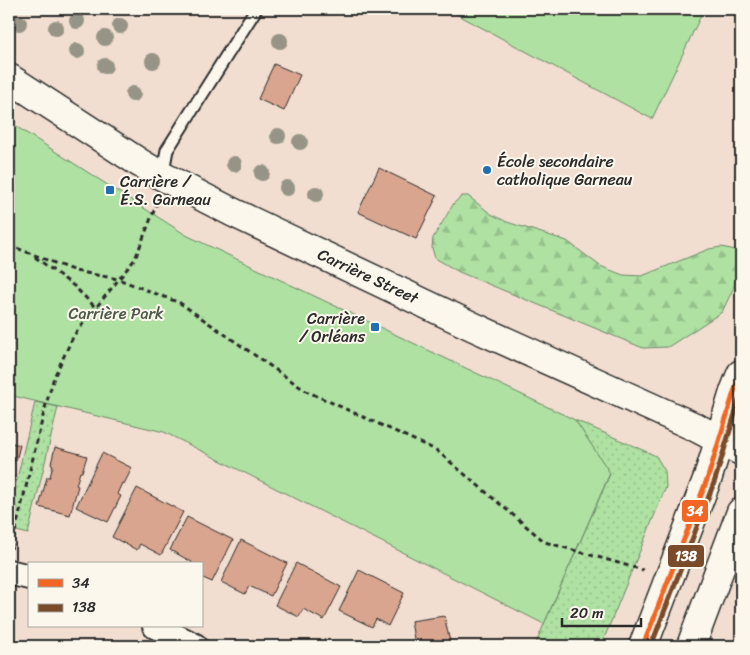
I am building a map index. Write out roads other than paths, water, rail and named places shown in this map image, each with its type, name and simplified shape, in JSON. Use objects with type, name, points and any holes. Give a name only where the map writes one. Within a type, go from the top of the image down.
[{"type":"street","name":"Carrière Street","points":[[9,78],[140,163],[232,212],[474,327],[730,445]]},
{"type":"street","points":[[644,646],[708,477],[730,445],[734,392],[741,374]]},
{"type":"street","points":[[691,646],[741,512]]},
{"type":"street","points":[[9,563],[28,576]]},
{"type":"street","points":[[159,628],[195,646]]},
{"type":"lane","points":[[165,177],[167,150],[256,9]]},
{"type":"place","name":"École secondaire catholique Garneau","points":[[487,170]]},
{"type":"place","name":"Carrière / É.S. Garneau","points":[[110,190]]},
{"type":"place","name":"Carrière / Orléans","points":[[375,327]]},
{"type":"park label","name":"Carrière Park","points":[[116,313]]}]
